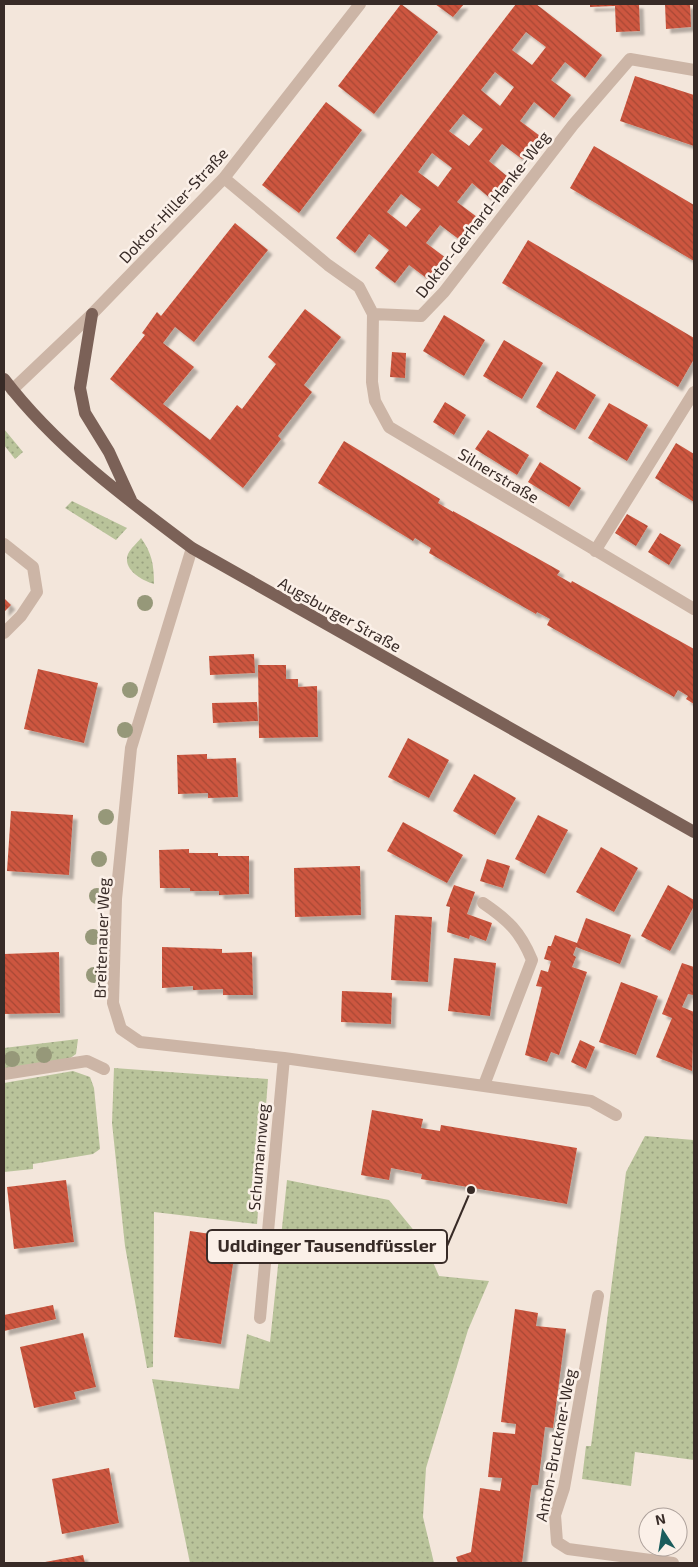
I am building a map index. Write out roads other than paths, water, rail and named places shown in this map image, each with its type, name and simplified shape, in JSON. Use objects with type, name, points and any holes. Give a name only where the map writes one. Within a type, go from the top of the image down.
[{"type":"main road","points":[[92,314],[80,388],[84,413],[109,452],[133,504]]},
{"type":"main road","name":"Augsburger Straße","points":[[4,378],[12,390],[71,451],[133,504],[192,548],[694,832]]},
{"type":"street","name":"Doktor-Hiller-Straße","points":[[12,390],[92,314],[224,178],[360,4]]},
{"type":"street","name":"Doktor-Gerhard-Hanke-Weg","points":[[373,314],[421,316],[444,292],[573,125],[630,59],[694,70]]},
{"type":"street","points":[[224,178],[328,265],[359,287],[373,314]]},
{"type":"street","name":"Silnerstraße","points":[[373,314],[372,382],[375,401],[389,427],[694,609]]},
{"type":"street","points":[[595,551],[694,392]]},
{"type":"street","points":[[4,544],[33,567],[37,592],[21,616],[4,633]]},
{"type":"street","name":"Breitenauer Weg","points":[[192,548],[131,748],[116,899],[113,1003],[121,1029],[140,1042],[284,1058],[591,1100],[616,1115]]},
{"type":"street","points":[[483,903],[506,919],[520,934],[532,960],[484,1085]]},
{"type":"street","name":"Schumannweg","points":[[260,1318],[284,1058]]},
{"type":"street","points":[[4,1074],[87,1061],[104,1070]]},
{"type":"street","name":"Anton-Bruckner-Weg","points":[[598,1296],[564,1488],[555,1515],[556,1542],[568,1549],[673,1563]]},
{"type":"place","name":"Udldinger Tausendfüssler","points":[[471,1190]]}]
